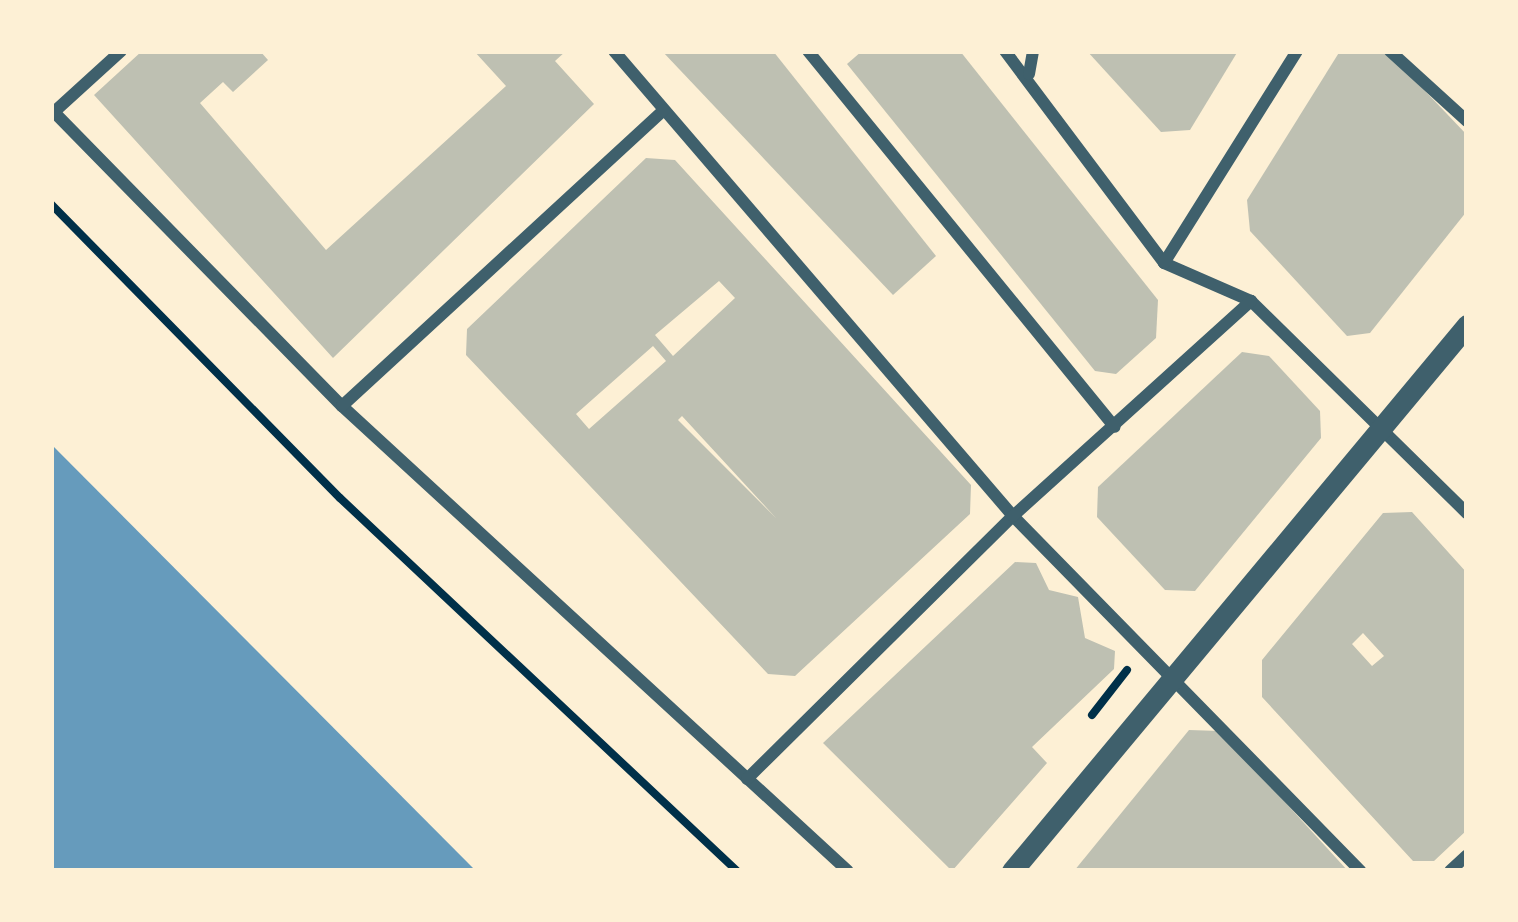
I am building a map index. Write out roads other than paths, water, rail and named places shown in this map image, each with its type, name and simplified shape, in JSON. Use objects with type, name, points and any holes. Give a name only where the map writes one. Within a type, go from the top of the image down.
[{"type":"street","points":[[122,51],[53,111],[342,406],[848,871]]},
{"type":"street","points":[[614,51],[1013,516],[1173,671],[1361,871]]},
{"type":"street","points":[[808,51],[1115,427]]},
{"type":"street","points":[[1005,51],[1029,74],[1164,263],[1251,301],[1388,425],[1467,513]]},
{"type":"street","points":[[1029,74],[1033,51]]},
{"type":"street","points":[[1164,263],[1297,51]]},
{"type":"street","points":[[1390,51],[1467,121]]},
{"type":"street","points":[[342,406],[664,110]]},
{"type":"street","points":[[747,779],[1013,516],[1251,301]]},
{"type":"street","points":[[1012,871],[1173,671],[1388,425],[1467,326]]},
{"type":"street","points":[[1450,871],[1467,855]]},
{"type":"water","points":[[51,444],[476,871],[51,871]]}]
